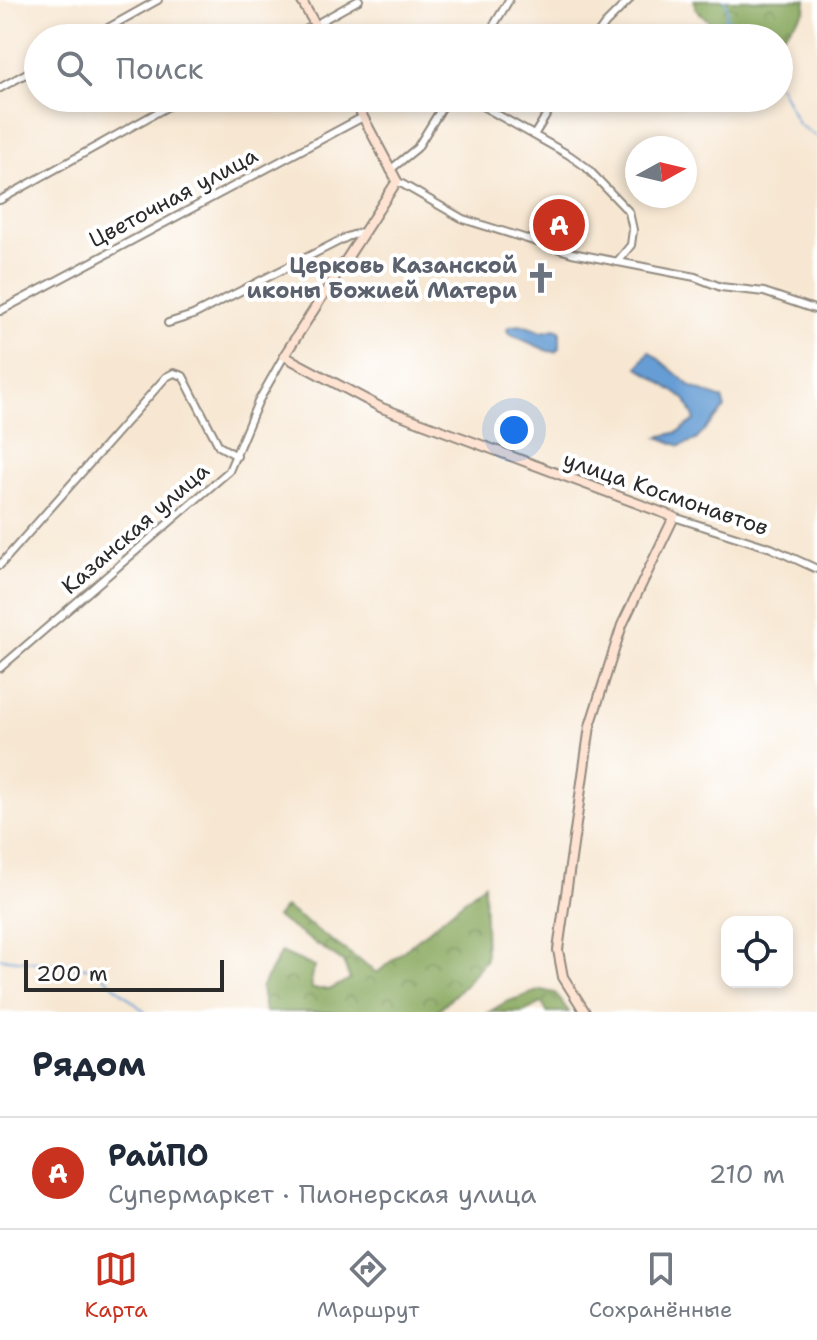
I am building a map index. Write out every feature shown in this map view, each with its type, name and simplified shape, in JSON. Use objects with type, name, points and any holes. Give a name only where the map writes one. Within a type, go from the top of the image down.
[{"type":"street","points":[[115,24],[158,0]]},
{"type":"street","points":[[301,0],[315,24]]},
{"type":"street","points":[[318,24],[359,0]]},
{"type":"street","points":[[494,24],[509,0]]},
{"type":"street","points":[[605,24],[629,0]]},
{"type":"street","points":[[0,88],[24,75]]},
{"type":"street","points":[[0,200],[158,112]]},
{"type":"street","points":[[360,112],[397,181],[463,219],[572,253],[695,277],[721,287],[764,292],[817,310]]},
{"type":"street","points":[[390,170],[417,148],[439,112]]},
{"type":"street","points":[[493,112],[586,167],[629,212],[633,230],[631,245],[617,262]]},
{"type":"street","points":[[534,135],[548,112]]},
{"type":"street","name":"Цветочная улица","points":[[0,311],[363,117]]},
{"type":"street","name":"Казанская улица","points":[[0,668],[229,471],[258,402],[284,356],[397,181]]},
{"type":"street","points":[[168,323],[193,315],[347,237],[365,231]]},
{"type":"street","name":"улица Космонавтов","points":[[284,356],[382,408],[674,517],[771,548],[817,569]]},
{"type":"street","points":[[0,565],[166,377],[174,373],[183,376],[219,446],[237,456]]},
{"type":"street","points":[[585,1012],[563,977],[558,950],[590,726],[622,625],[674,517]]},
{"type":"green space","points":[[694,0],[806,0],[805,11],[793,24],[712,24],[696,9]]},
{"type":"green space","points":[[484,884],[486,959],[464,986],[436,1012],[265,1012],[261,988],[281,952],[315,967],[311,976],[312,989],[331,989],[350,979],[343,962],[276,917],[285,907],[377,973]]},
{"type":"green space","points":[[541,990],[555,993],[569,1012],[547,1012],[542,1003],[523,1012],[489,1012],[506,1002]]},
{"type":"water","points":[[523,325],[542,332],[560,331],[560,348],[555,352],[548,351],[508,333],[507,329],[511,326]]},
{"type":"water","points":[[649,351],[692,387],[722,399],[725,408],[696,440],[680,446],[658,437],[678,432],[695,420],[686,400],[638,367]]},
{"type":"waterway","points":[[725,0],[728,12],[725,18],[743,24]]},
{"type":"waterway","points":[[792,112],[798,124],[817,137]]},
{"type":"waterway","points":[[0,958],[95,969],[145,1012]]},
{"type":"place","name":"РайПО","points":[[559,225]]},
{"type":"place","name":"Церковь Казанской иконы Божией Матери","points":[[541,278]]}]
